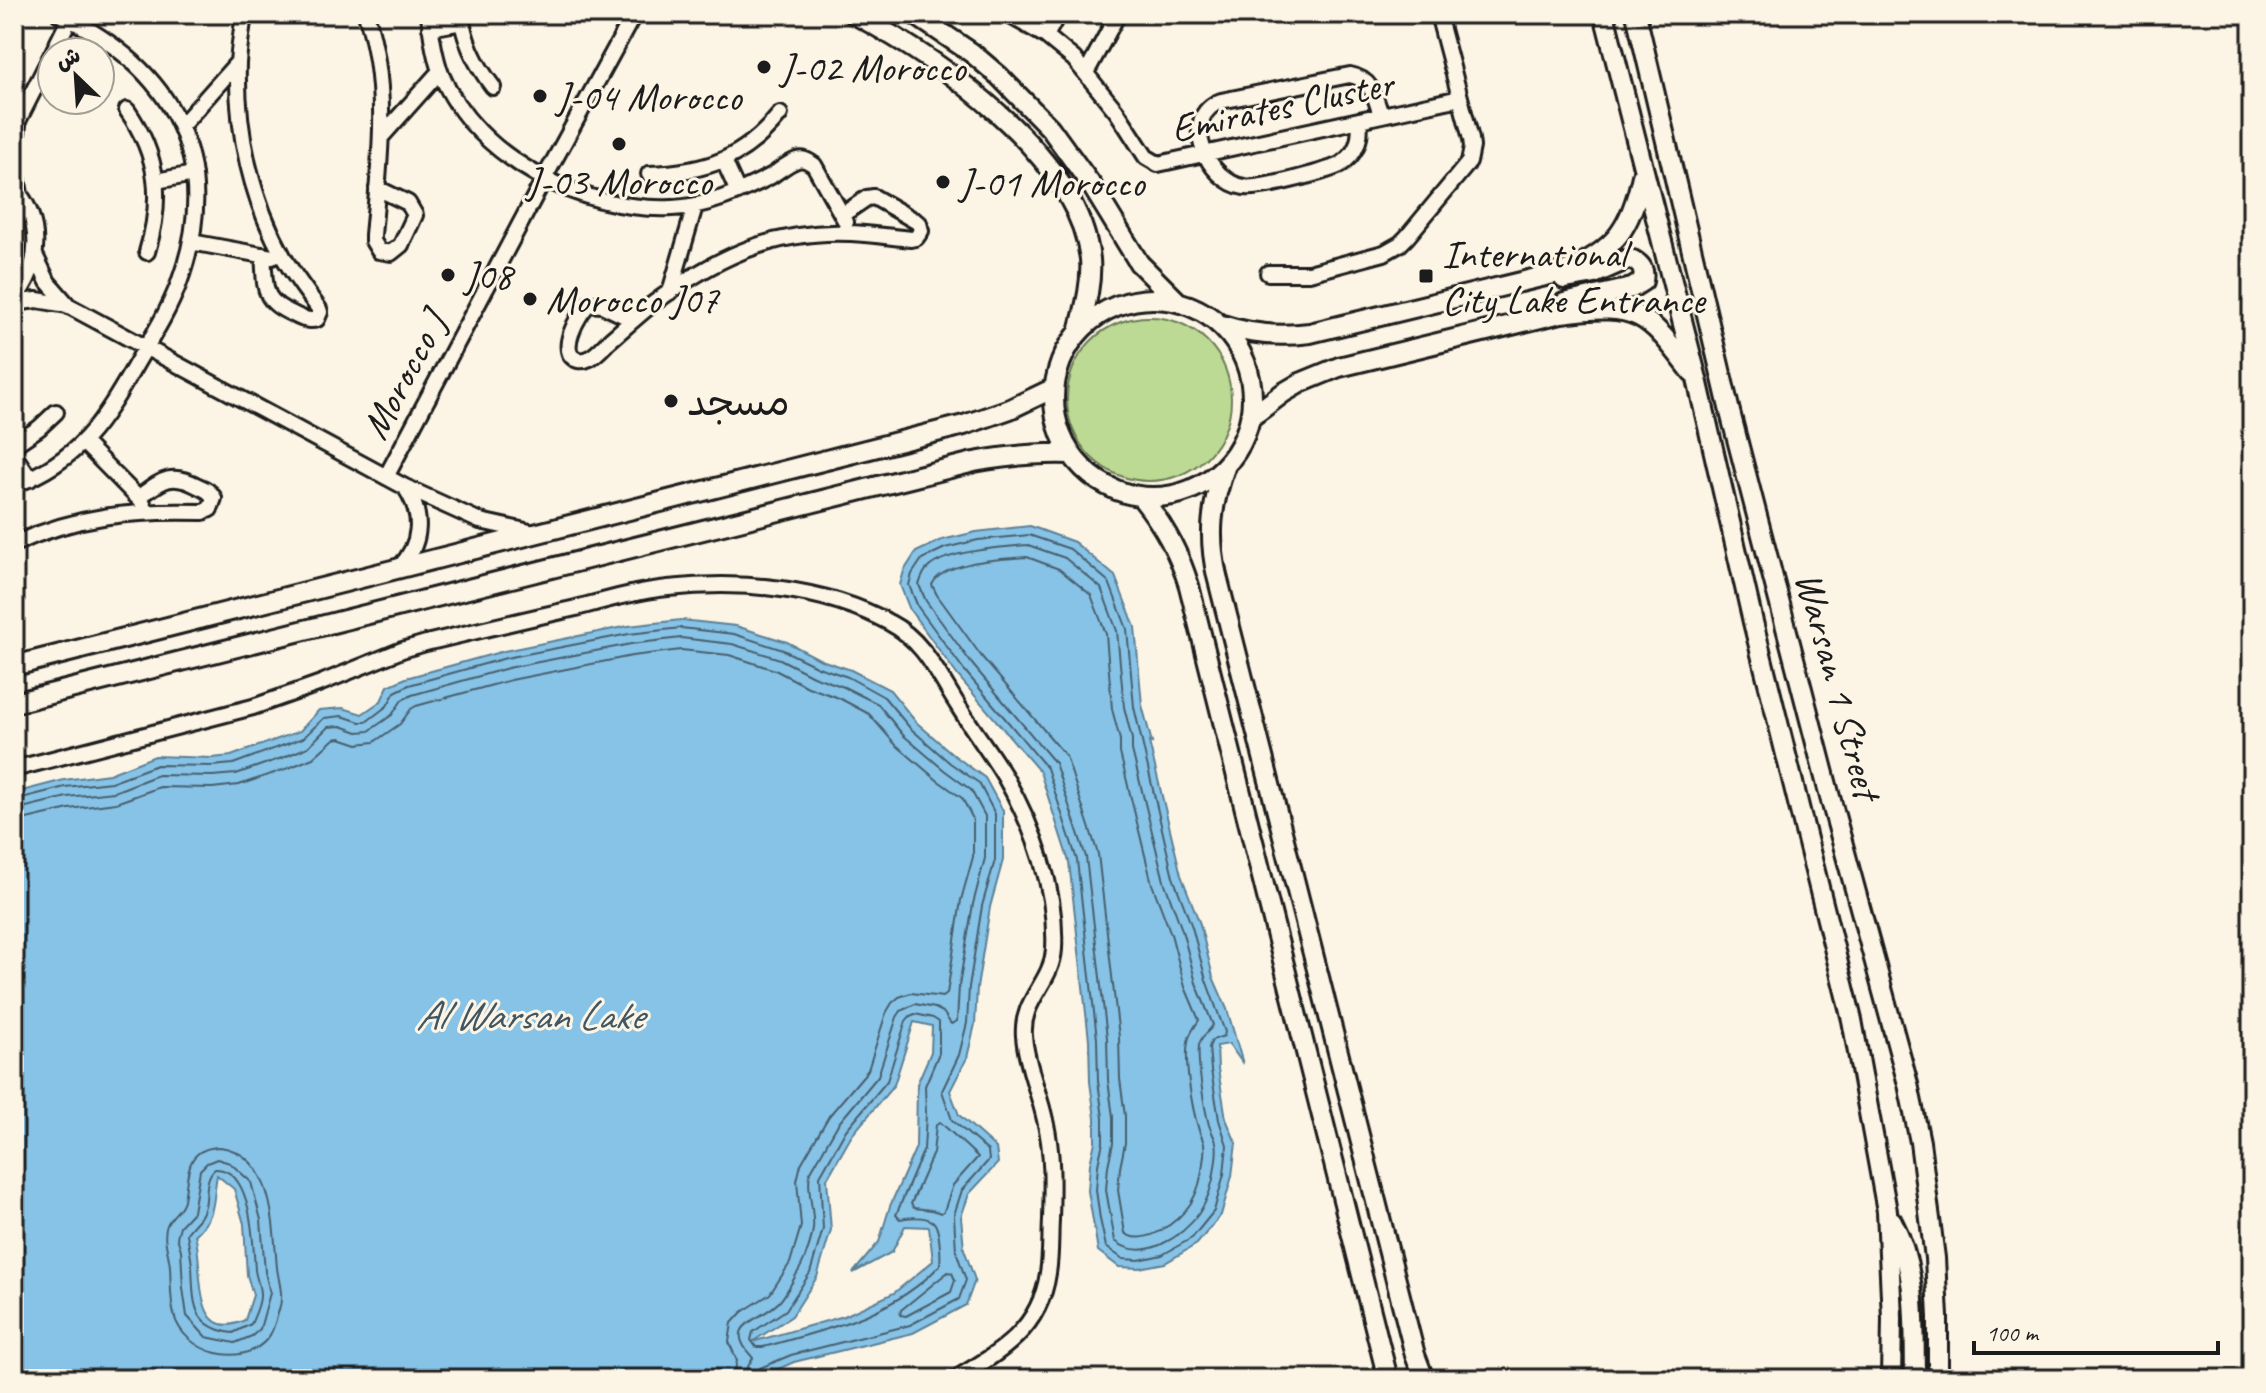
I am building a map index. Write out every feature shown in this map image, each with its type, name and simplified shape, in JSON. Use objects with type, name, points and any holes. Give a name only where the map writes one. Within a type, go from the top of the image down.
[{"type":"street","points":[[366,14],[380,80],[382,136],[377,188]]},
{"type":"street","name":"Morocco J","points":[[386,477],[634,14]]},
{"type":"street","points":[[854,14],[961,80],[1008,122],[1049,170],[1076,212],[1088,245],[1090,282],[1079,332]]},
{"type":"street","points":[[914,14],[972,53],[1042,119],[1072,156],[1139,263],[1177,301]]},
{"type":"street","points":[[1007,14],[1046,36],[1086,73],[1118,14]]},
{"type":"street","points":[[1046,36],[1058,14]]},
{"type":"street","points":[[1268,273],[1296,274],[1323,270],[1384,253],[1400,244],[1469,162],[1472,147],[1438,14]]},
{"type":"street","name":"Warsan 1 Street","points":[[1604,14],[1697,379],[1862,1071],[1887,1211],[1892,1318],[1891,1379]]},
{"type":"street","name":"Warsan 1 Street","points":[[1636,14],[1730,412],[1908,1084],[1925,1171],[1935,1258],[1938,1379]]},
{"type":"street","points":[[14,485],[58,463],[84,443],[111,407],[178,286],[191,242],[195,208],[194,174],[182,125],[158,89],[130,59],[66,16],[58,36]]},
{"type":"street","points":[[239,17],[239,97],[246,156],[259,204],[284,258],[319,309],[317,319],[309,321],[271,301],[266,289],[263,255]]},
{"type":"street","points":[[493,87],[476,63],[462,18],[430,21],[440,71],[458,105],[482,135],[511,159],[568,189],[610,203],[653,208],[695,206],[738,192],[796,160],[806,160],[814,165],[852,233]]},
{"type":"street","points":[[182,125],[238,62]]},
{"type":"street","points":[[382,136],[440,71]]},
{"type":"street","name":"Emirates Cluster","points":[[1086,73],[1117,112],[1149,161],[1163,164],[1460,98]]},
{"type":"street","points":[[1359,120],[1356,148],[1340,165],[1252,188],[1225,179],[1205,154],[1199,132],[1201,118],[1209,107],[1221,101],[1350,75],[1370,85],[1381,115]]},
{"type":"street","points":[[14,301],[28,277],[35,254],[34,223],[17,191],[14,160],[16,127],[36,86]]},
{"type":"street","points":[[127,110],[148,147],[156,181],[155,226],[147,252]]},
{"type":"street","points":[[649,174],[680,172],[724,161],[750,145],[780,114]]},
{"type":"street","points":[[724,161],[738,192]]},
{"type":"street","points":[[1219,324],[1264,335],[1310,333],[1538,278],[1579,265],[1614,241],[1631,216],[1643,171]]},
{"type":"street","points":[[156,181],[194,174]]},
{"type":"street","points":[[633,320],[602,305],[589,304],[567,343],[569,353],[577,360],[587,359],[670,292],[711,265],[757,245],[795,236],[852,233],[911,239],[919,235],[919,223],[874,197],[867,198],[842,215]]},
{"type":"street","points":[[670,292],[695,206]]},
{"type":"street","points":[[191,242],[284,258]]},
{"type":"street","points":[[35,254],[48,282],[67,305]]},
{"type":"street","points":[[1513,324],[1570,301],[1632,288],[1643,281],[1644,274],[1643,268],[1633,260],[1626,260],[1580,277],[1538,278]]},
{"type":"street","points":[[14,301],[37,300],[67,305],[405,487],[480,521],[537,533]]},
{"type":"street","points":[[1226,465],[1205,482],[1181,493],[1141,497],[1100,483],[1079,465],[1063,441],[1054,415],[1054,388],[1064,352],[1079,332],[1103,312],[1131,301],[1177,301],[1207,314],[1219,324],[1242,354],[1250,374],[1250,418],[1245,435],[1226,465],[1214,501],[1211,539],[1217,576],[1411,1340],[1424,1379]]},
{"type":"street","points":[[1250,418],[1283,393],[1319,374],[1513,324],[1597,308],[1625,311],[1648,321],[1697,379]]},
{"type":"street","points":[[14,666],[964,425],[1010,409],[1054,388]]},
{"type":"street","points":[[14,445],[56,412]]},
{"type":"street","points":[[84,443],[150,511]]},
{"type":"street","points":[[14,703],[974,462],[1027,454],[1070,454]]},
{"type":"street","points":[[14,455],[30,479]]},
{"type":"street","points":[[14,544],[79,520],[150,511],[203,512],[210,509],[214,498],[209,491],[179,478],[165,479],[138,498]]},
{"type":"street","points":[[399,568],[413,550],[419,529],[416,506],[405,487]]},
{"type":"street","points":[[1141,497],[1170,538],[1189,586],[1388,1379]]},
{"type":"street","points":[[14,769],[253,707],[426,643],[650,590],[714,586],[795,592],[845,604],[892,623],[925,653],[1016,797],[1041,859],[1052,920],[1054,947],[1050,969],[1028,1007],[1024,1027],[1030,1069],[1050,1145],[1049,1272],[1038,1306],[1019,1335],[992,1357],[955,1379]]},
{"type":"street","points":[[1887,1211],[1901,1242],[1910,1274],[1915,1379]]},
{"type":"green space","points":[[1149,317],[1180,324],[1207,341],[1224,368],[1231,399],[1224,430],[1207,457],[1180,474],[1149,481],[1118,474],[1091,457],[1074,430],[1067,399],[1074,368],[1091,341],[1118,324]]},
{"type":"water","points":[[1030,526],[1074,542],[1115,576],[1135,627],[1142,705],[1181,875],[1200,924],[1213,977],[1227,1009],[1243,1064],[1229,1044],[1217,1046],[1226,1119],[1236,1143],[1232,1176],[1221,1215],[1197,1244],[1165,1263],[1139,1268],[1119,1267],[1098,1251],[1088,1191],[1095,1118],[1069,862],[1040,772],[958,676],[910,610],[900,585],[904,571],[916,552],[942,540],[976,532]]},
{"type":"water","name":"Al Warsan Lake","points":[[681,620],[736,626],[787,642],[821,660],[851,670],[890,690],[916,722],[985,778],[1003,811],[1003,860],[990,907],[977,988],[975,1024],[967,1058],[950,1091],[959,1115],[996,1148],[998,1163],[969,1194],[961,1217],[964,1249],[975,1280],[966,1305],[913,1333],[794,1362],[756,1379],[14,1379],[14,793],[64,780],[109,774],[155,756],[231,756],[300,731],[319,710],[343,708],[362,714],[381,701],[388,686],[406,678],[504,651],[628,626]],"holes":[[[914,1022],[932,1026],[931,1052],[917,1084],[916,1147],[890,1206],[879,1242],[853,1273],[892,1252],[905,1226],[929,1227],[933,1261],[894,1293],[844,1316],[752,1342],[792,1316],[817,1277],[831,1230],[827,1179],[852,1135],[894,1085]],[[217,1175],[234,1189],[244,1224],[247,1275],[253,1295],[245,1320],[227,1325],[215,1322],[207,1312],[195,1235],[210,1215]]]},
{"type":"place","name":"J-02 Morocco","points":[[764,67]]},
{"type":"place","name":"J-04 Morocco","points":[[540,96]]},
{"type":"place","name":"J-03 Morocco","points":[[619,144]]},
{"type":"place","name":"J-01 Morocco","points":[[943,182]]},
{"type":"place","name":"J08","points":[[448,275]]},
{"type":"place","name":"International City Lake Entrance","points":[[1426,276]]},
{"type":"place","name":"Morocco J07","points":[[530,299]]},
{"type":"place","name":"مسجد","points":[[671,401]]}]
